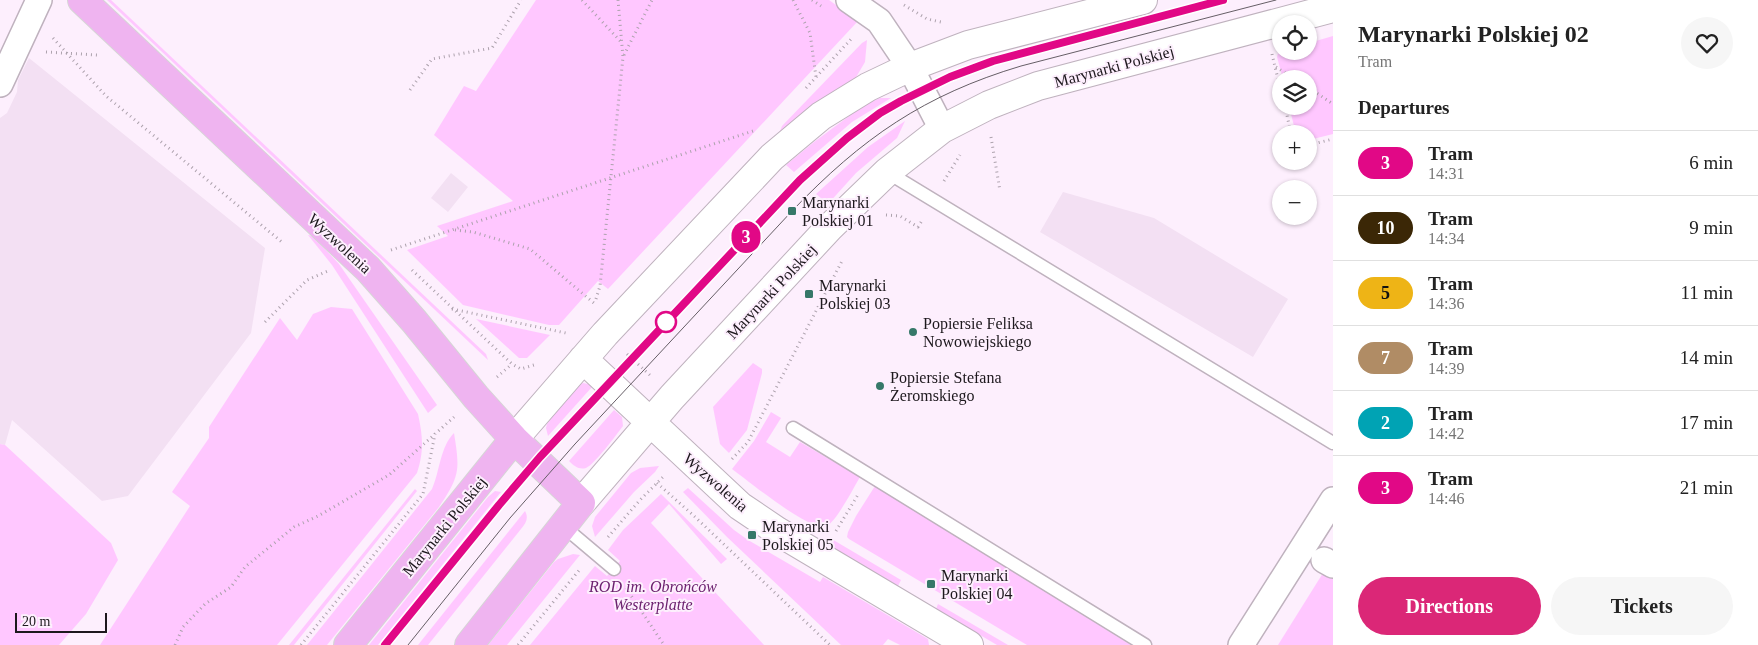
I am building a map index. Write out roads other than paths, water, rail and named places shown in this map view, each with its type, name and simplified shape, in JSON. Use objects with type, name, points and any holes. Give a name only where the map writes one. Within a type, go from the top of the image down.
[{"type":"main road","name":"Wyzwolenia","points":[[82,0],[368,269],[414,321],[476,397],[514,438],[581,503]]},
{"type":"main road","name":"Marynarki Polskiej","points":[[348,645],[514,438]]},
{"type":"main road","name":"Marynarki Polskiej","points":[[468,645],[581,503]]},
{"type":"street","points":[[849,0],[879,21],[910,67],[942,129]]},
{"type":"street","name":"Marynarki Polskiej","points":[[514,438],[605,334],[772,157],[821,116],[868,87],[910,67],[968,45],[1143,0]]},
{"type":"street","points":[[0,84],[37,3]]},
{"type":"street","name":"Marynarki Polskiej","points":[[581,503],[672,397],[829,228],[887,172],[942,129],[989,105],[1038,86],[1333,8]]},
{"type":"street","name":"Wyzwolenia","points":[[584,359],[740,506],[777,531],[968,645]]},
{"type":"street","points":[[1241,645],[1333,500]]},
{"type":"lane","points":[[887,172],[1333,443]]},
{"type":"lane","points":[[793,428],[1145,645]]},
{"type":"lane","points":[[563,526],[614,569]]},
{"type":"tram line","points":[[385,645],[540,457],[800,180],[847,138],[880,113],[901,101],[950,77],[993,61],[1223,0]]},
{"type":"tram line","name":"3","points":[[385,645],[540,457],[800,180],[864,124],[890,107],[922,90],[993,61],[1223,0]]},
{"type":"tram line","points":[[408,645],[510,518],[575,444],[792,211],[818,185],[870,141],[924,105],[986,78],[1021,66],[1276,0]]},
{"type":"place","name":"Marynarki Polskiej 01","points":[[792,211]]},
{"type":"place","name":"Marynarki Polskiej 03","points":[[809,294]]},
{"type":"place","name":"Popiersie Feliksa Nowowiejskiego","points":[[913,332]]},
{"type":"place","name":"Popiersie Stefana Żeromskiego","points":[[880,386]]},
{"type":"place","name":"Marynarki Polskiej 05","points":[[752,535]]},
{"type":"place","name":"Marynarki Polskiej 04","points":[[931,584]]},
{"type":"park label","name":"ROD im. Obrońców Westerplatte","points":[[653,595]]}]
